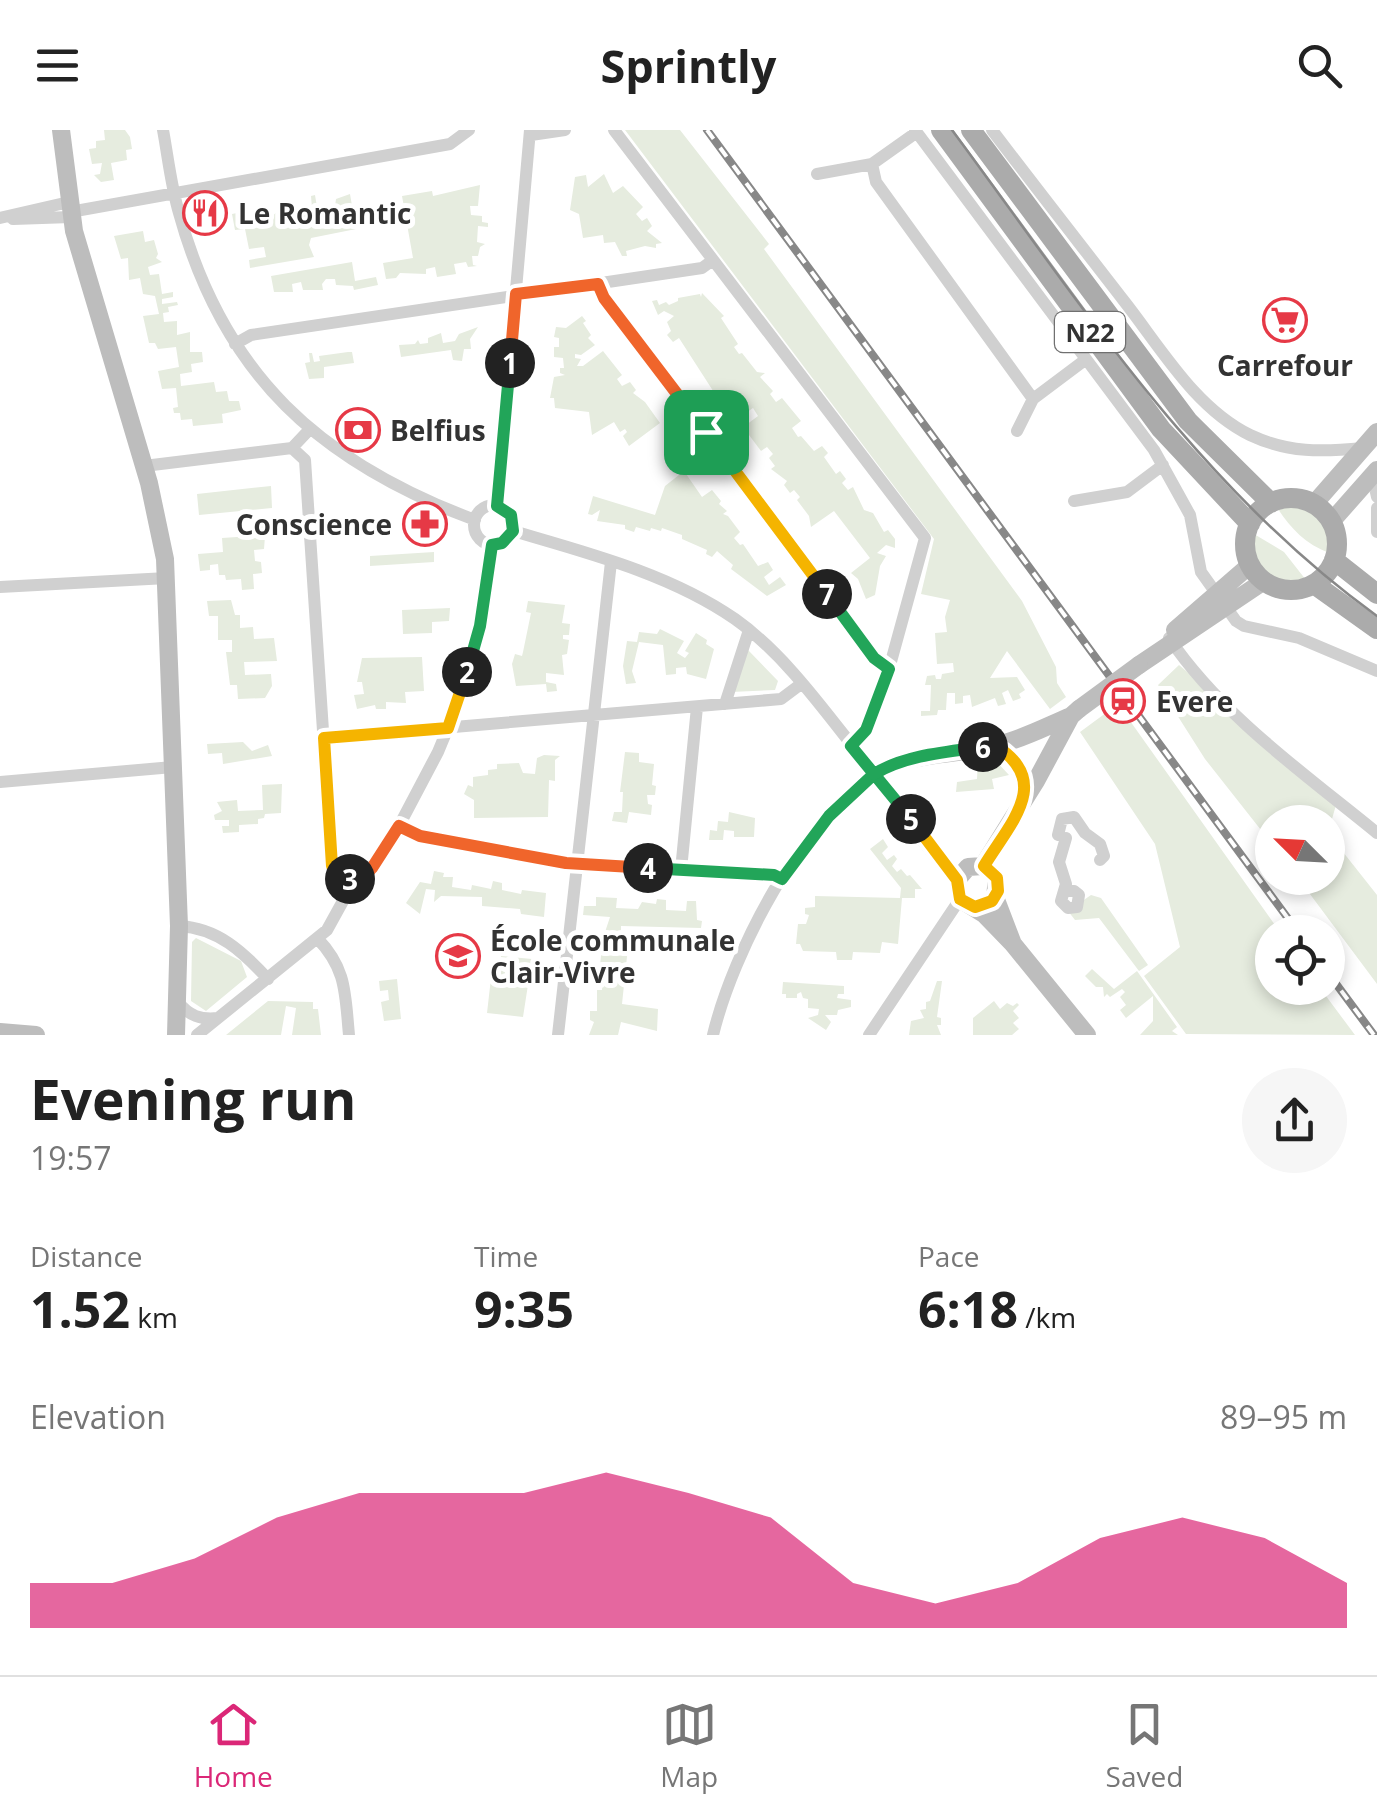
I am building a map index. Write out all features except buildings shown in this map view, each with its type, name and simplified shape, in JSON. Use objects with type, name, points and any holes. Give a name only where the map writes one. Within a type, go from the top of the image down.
[{"type":"main road","name":"N22","points":[[942,130],[1161,429],[1250,524]]},
{"type":"main road","name":"N22","points":[[971,130],[1188,421],[1270,503]]},
{"type":"main road","points":[[1292,498],[1314,504],[1332,522],[1337,547],[1334,560],[1314,584],[1288,590],[1257,573],[1245,545],[1250,524],[1270,503],[1292,498]]},
{"type":"main road","points":[[1334,560],[1377,594]]},
{"type":"main road","points":[[1314,584],[1377,629]]},
{"type":"street","points":[[61,130],[70,210],[156,509],[167,578],[179,926],[176,1035]]},
{"type":"street","points":[[163,130],[175,194],[201,276],[235,344],[308,430],[405,492],[475,520]]},
{"type":"street","points":[[3,218],[24,220],[450,144],[469,130]]},
{"type":"street","points":[[497,506],[531,132],[566,130]]},
{"type":"street","points":[[614,130],[924,538],[889,669],[866,730],[851,746]]},
{"type":"street","points":[[992,130],[1200,396],[1247,433],[1272,444],[1306,452],[1363,448]]},
{"type":"street","points":[[817,174],[872,164],[916,131],[1163,464],[1190,515],[1202,572],[1222,601],[1244,626],[1299,638],[1377,671]]},
{"type":"street","points":[[872,164],[876,182],[1034,399]]},
{"type":"street","points":[[235,344],[252,335],[702,268],[713,260]]},
{"type":"street","points":[[598,284],[604,298],[863,643],[889,669]]},
{"type":"street","points":[[1017,431],[1034,399],[1085,360]]},
{"type":"street","points":[[144,466],[292,448],[308,430]]},
{"type":"street","points":[[1314,504],[1377,432]]},
{"type":"street","points":[[305,460],[322,440]]},
{"type":"street","points":[[292,448],[305,460],[332,866],[357,884]]},
{"type":"street","points":[[1074,502],[1127,492],[1163,464]]},
{"type":"street","points":[[1332,522],[1374,482]]},
{"type":"street","points":[[497,506],[511,515],[513,531],[502,543],[492,545],[478,536],[475,520],[481,510],[497,506]]},
{"type":"street","points":[[1377,508],[1377,532]]},
{"type":"street","points":[[513,531],[674,584],[748,630],[801,684],[938,853],[940,862],[1086,1035]]},
{"type":"street","points":[[198,1035],[327,930],[399,826],[448,728],[480,626],[492,545]]},
{"type":"street","points":[[558,1035],[612,562]]},
{"type":"street","points":[[714,1035],[728,985],[782,879],[829,816],[874,774],[913,759],[996,746],[1075,712],[1257,573]]},
{"type":"street","points":[[0,587],[167,578]]},
{"type":"street","points":[[725,704],[748,630]]},
{"type":"street","points":[[1170,640],[1190,670],[1243,720],[1377,833]]},
{"type":"street","points":[[324,738],[781,699],[801,684]]},
{"type":"street","points":[[681,870],[696,707]]},
{"type":"street","points":[[984,866],[1075,712]]},
{"type":"street","points":[[996,746],[1012,755],[1024,776],[1027,795]]},
{"type":"street","points":[[0,782],[173,767]]},
{"type":"street","points":[[1065,891],[1059,862],[1062,819],[1074,817],[1085,834],[1100,844],[1104,856],[1100,860]]},
{"type":"street","points":[[399,826],[420,836],[577,864],[774,875],[782,879]]},
{"type":"street","points":[[869,1035],[964,889],[972,865],[984,866],[997,878],[996,897],[1013,944]]},
{"type":"street","points":[[964,889],[984,906],[996,897]]},
{"type":"street","points":[[179,926],[195,927],[235,946],[268,979]]},
{"type":"street","points":[[318,938],[343,974],[349,1035]]},
{"type":"street","points":[[178,1002],[203,1020],[221,1017]]},
{"type":"street","points":[[216,1035],[221,1017]]},
{"type":"street","points":[[0,1032],[36,1035]]},
{"type":"shaded area","points":[[104,130],[125,130],[132,149],[126,150],[127,160],[111,163],[114,180],[101,182],[94,175],[100,174],[102,163],[92,164],[89,149],[96,148],[96,141],[105,140]]},
{"type":"shaded area","points":[[625,130],[680,130],[769,244],[764,249],[1022,601],[1056,667],[1057,683],[1066,697],[1050,709],[1007,651],[990,678],[1017,677],[1025,690],[1019,694],[1021,698],[1013,701],[1008,690],[1002,693],[1006,704],[998,706],[995,698],[972,707],[970,695],[963,696],[963,703],[955,704],[955,693],[947,693],[946,710],[921,716],[921,711],[930,711],[931,685],[925,685],[927,676],[941,679],[942,674],[954,672],[953,663],[937,664],[935,633],[947,632],[945,617],[950,600],[921,594],[934,539]]},
{"type":"shaded area","points":[[604,174],[613,193],[623,186],[643,207],[636,214],[642,221],[647,218],[652,226],[647,231],[662,243],[656,244],[656,248],[645,246],[622,256],[615,242],[604,243],[603,235],[583,238],[579,214],[570,210],[575,177],[586,175],[588,187]]},
{"type":"shaded area","points":[[480,185],[478,206],[470,206],[471,215],[482,216],[488,227],[478,226],[477,242],[485,244],[478,256],[472,256],[473,265],[477,266],[468,267],[466,262],[454,264],[456,274],[437,277],[435,267],[426,269],[426,274],[400,273],[396,278],[386,279],[383,263],[413,258],[402,196],[432,191],[433,196]]},
{"type":"shaded area","points":[[350,194],[356,229],[311,238],[309,245],[314,257],[250,268],[249,260],[266,257],[264,247],[249,249],[245,229],[235,230],[232,214],[242,212],[245,219],[263,216],[264,221],[270,220],[288,207],[292,206],[293,214],[312,208],[311,196],[315,195],[317,207],[323,207],[325,215],[334,213],[336,199]]},
{"type":"shaded area","points":[[143,231],[145,242],[154,240],[156,258],[162,262],[148,267],[150,275],[159,274],[162,294],[173,292],[173,297],[162,299],[162,304],[178,305],[163,313],[164,322],[177,321],[177,335],[190,332],[190,352],[202,352],[203,362],[191,364],[192,372],[180,374],[181,386],[214,382],[216,392],[227,391],[229,401],[239,401],[241,410],[222,414],[223,423],[193,426],[192,419],[181,420],[180,413],[174,413],[173,408],[178,407],[176,388],[162,389],[158,371],[179,367],[176,347],[158,349],[155,343],[149,343],[143,316],[159,314],[155,296],[143,294],[140,278],[129,280],[128,258],[121,259],[114,236]]},
{"type":"shaded area","points":[[352,262],[355,281],[376,277],[378,285],[354,290],[353,286],[336,285],[335,279],[326,279],[323,290],[303,290],[301,282],[292,284],[293,292],[274,292],[271,276]]},
{"type":"shaded area","points":[[702,293],[724,316],[721,318],[738,344],[734,347],[739,354],[757,372],[765,373],[760,377],[773,391],[770,394],[776,402],[782,398],[801,421],[792,428],[798,437],[814,451],[822,446],[828,453],[824,457],[836,474],[840,471],[846,479],[842,483],[848,490],[853,487],[864,510],[873,513],[884,532],[888,530],[895,539],[895,548],[886,545],[877,553],[886,556],[880,566],[875,595],[866,599],[858,579],[851,573],[870,558],[834,511],[811,527],[809,516],[797,500],[800,497],[794,490],[790,493],[784,485],[787,481],[771,469],[775,466],[769,458],[773,454],[767,447],[761,451],[749,435],[744,439],[738,431],[758,416],[753,408],[737,419],[721,394],[717,397],[679,338],[673,342],[667,335],[671,331],[667,322],[674,316],[664,311],[658,315],[652,301],[669,305],[678,298],[700,294],[701,297]]},
{"type":"shaded area","points":[[582,316],[591,335],[588,338],[595,345],[581,355],[575,354],[575,358],[581,359],[577,366],[603,351],[622,375],[617,379],[622,386],[630,382],[636,390],[633,393],[660,423],[629,446],[623,436],[627,432],[620,432],[614,422],[592,435],[589,412],[555,408],[554,398],[550,398],[554,377],[565,375],[560,373],[563,358],[554,357],[554,347],[559,347],[559,338],[554,337],[556,327],[566,328]]},
{"type":"shaded area","points":[[478,327],[470,339],[471,349],[464,349],[462,361],[453,360],[451,350],[401,357],[399,345],[415,344],[418,340],[420,344],[428,343],[428,338],[441,333],[443,343],[455,341],[459,334]]},
{"type":"shaded area","points":[[352,352],[354,363],[324,367],[324,378],[309,379],[305,363],[310,362],[309,353],[314,362],[320,361],[319,356]]},
{"type":"shaded area","points":[[684,471],[702,497],[712,490],[721,501],[719,504],[727,511],[723,514],[740,532],[734,538],[758,566],[768,562],[773,570],[764,577],[769,585],[780,577],[786,585],[767,596],[731,569],[733,565],[717,551],[712,557],[706,554],[707,550],[682,539],[682,535],[662,528],[650,531],[636,527],[634,532],[625,529],[625,525],[597,521],[600,510],[588,514],[593,496],[655,515],[665,486]]},
{"type":"shaded area","points":[[271,486],[272,508],[199,515],[197,494]]},
{"type":"shaded area","points":[[1278,509],[1305,509],[1319,518],[1328,533],[1329,553],[1294,529]]},
{"type":"shaded area","points":[[266,523],[264,549],[254,550],[262,573],[253,574],[254,589],[242,590],[241,579],[226,580],[225,575],[219,575],[218,564],[200,571],[198,554],[223,552],[222,538],[252,536],[252,524]]},
{"type":"shaded area","points":[[1254,534],[1284,552],[1306,580],[1284,581],[1266,572],[1255,556]]},
{"type":"shaded area","points":[[434,552],[434,562],[370,566],[370,556]]},
{"type":"shaded area","points":[[231,600],[235,615],[240,615],[240,628],[253,627],[254,639],[274,638],[277,661],[244,662],[245,675],[271,674],[272,686],[265,698],[238,699],[237,685],[230,685],[226,652],[232,652],[232,640],[218,640],[218,616],[209,616],[207,601]]},
{"type":"shaded area","points":[[528,601],[565,605],[562,623],[570,624],[569,635],[563,635],[563,639],[569,640],[567,654],[562,655],[564,675],[546,673],[546,682],[556,684],[557,691],[547,692],[546,684],[516,686],[512,664],[515,654],[522,656],[531,613],[526,612]]},
{"type":"shaded area","points":[[450,608],[449,621],[432,622],[432,633],[403,634],[402,610]]},
{"type":"shaded area","points":[[660,629],[684,641],[677,653],[685,658],[696,633],[707,640],[706,644],[714,649],[706,679],[687,674],[686,667],[666,675],[663,645],[639,642],[632,671],[636,683],[626,684],[623,666],[627,641],[637,642],[639,632],[657,634]]},
{"type":"shaded area","points":[[748,650],[778,681],[775,690],[731,692]]},
{"type":"shaded area","points":[[422,657],[424,691],[405,692],[406,703],[386,702],[386,709],[376,709],[375,705],[357,709],[354,695],[364,694],[362,682],[357,682],[362,658]]},
{"type":"shaded area","points":[[1179,665],[1338,798],[1336,805],[1255,805],[1255,822],[1205,759],[1158,685]]},
{"type":"shaded area","points":[[1118,704],[1268,915],[1255,915],[1255,1005],[1333,1005],[1355,1035],[1186,1034],[1144,976],[1180,947],[1155,844],[1080,732]]},
{"type":"shaded area","points":[[243,742],[252,751],[268,745],[272,756],[223,764],[222,753],[208,754],[207,744]]},
{"type":"shaded area","points":[[625,752],[639,753],[639,762],[654,764],[652,785],[656,786],[655,795],[647,795],[651,815],[629,812],[627,823],[612,821],[614,812],[622,812]]},
{"type":"shaded area","points":[[560,756],[555,760],[555,781],[549,780],[548,817],[474,818],[474,800],[464,794],[468,785],[473,787],[473,777],[488,775],[488,770],[497,769],[497,764],[519,763],[523,773],[535,774],[537,758]]},
{"type":"shaded area","points":[[978,758],[996,761],[1009,775],[992,779],[994,789],[956,792],[957,782],[977,779]]},
{"type":"shaded area","points":[[282,784],[281,813],[265,814],[258,824],[239,825],[239,832],[223,833],[222,826],[229,826],[229,820],[215,820],[214,815],[222,811],[217,802],[237,800],[238,811],[263,810],[262,785]]},
{"type":"shaded area","points":[[729,812],[755,818],[754,837],[734,837],[734,831],[724,830],[723,840],[709,840],[710,830],[717,831],[718,821],[728,822]]},
{"type":"shaded area","points":[[883,839],[888,847],[882,853],[887,860],[894,855],[897,859],[892,866],[897,872],[901,869],[910,875],[922,889],[915,889],[915,898],[902,898],[898,944],[882,942],[880,953],[853,952],[852,960],[837,960],[836,952],[803,951],[796,944],[798,924],[806,924],[809,915],[805,908],[815,907],[815,896],[900,898],[901,888],[870,849]]},
{"type":"shaded area","points":[[1345,855],[1377,895],[1377,984],[1345,941],[1345,915],[1326,915],[1311,895],[1345,895]]},
{"type":"shaded area","points":[[434,871],[444,873],[443,877],[453,877],[452,887],[471,890],[472,885],[491,889],[493,881],[502,883],[502,890],[546,893],[544,917],[521,914],[520,909],[482,906],[482,897],[441,896],[434,902],[435,890],[426,889],[420,914],[406,903],[420,882],[431,884]]},
{"type":"shaded area","points":[[1091,895],[1101,898],[1148,965],[1139,971],[1099,918],[1075,920],[1068,911]]},
{"type":"shaded area","points":[[596,897],[617,898],[616,908],[638,909],[642,902],[656,904],[657,899],[666,900],[666,910],[686,911],[687,901],[696,901],[701,928],[621,926],[621,946],[628,947],[622,1004],[658,1009],[657,1031],[621,1022],[618,1035],[589,1035],[594,1022],[590,1020],[590,1011],[597,1011],[597,990],[602,990],[603,977],[592,976],[593,966],[600,966],[602,945],[606,945],[601,936],[610,917],[583,915],[584,906],[596,906]]},
{"type":"shaded area","points":[[196,938],[241,961],[247,977],[206,1011],[191,1001],[192,942]]},
{"type":"shaded area","points":[[501,956],[532,959],[523,1017],[487,1013],[491,978],[499,979]]},
{"type":"shaded area","points":[[1092,969],[1114,989],[1137,971],[1177,1027],[1172,1031],[1178,1035],[1140,1035],[1153,1021],[1153,996],[1126,1018],[1120,1010],[1126,1005],[1120,997],[1125,992],[1122,989],[1104,997],[1103,987],[1096,987],[1085,976]]},
{"type":"shaded area","points":[[397,979],[401,1019],[384,1021],[381,1002],[389,1000],[388,990],[380,991],[379,981]]},
{"type":"shaded area","points":[[937,981],[942,981],[937,1017],[941,1018],[941,1025],[937,1025],[941,1035],[909,1035],[911,1021],[924,1018],[920,1010],[926,1009]]},
{"type":"shaded area","points":[[783,982],[844,986],[844,994],[837,998],[851,1000],[851,1007],[838,1010],[837,1015],[825,1015],[831,1022],[826,1030],[808,1018],[818,1015],[819,1009],[808,1008],[808,999],[801,992],[797,998],[786,998],[782,994]]},
{"type":"shaded area","points":[[268,1001],[313,1002],[313,1009],[318,1009],[321,1035],[292,1035],[296,1008],[286,1006],[281,1035],[226,1035]]},
{"type":"shaded area","points":[[994,1001],[1000,1009],[1007,1003],[1019,1005],[1013,1011],[1019,1018],[1013,1023],[1019,1029],[1012,1035],[973,1035],[973,1018]]},
{"type":"tram line","points":[[952,130],[1096,326],[1198,452],[1313,566],[1377,616]]},
{"type":"railway","points":[[707,130],[1285,915]]},
{"type":"railway","points":[[1345,996],[1374,1035]]},
{"type":"place","name":"Le Romantic","points":[[205,213]]},
{"type":"place","name":"Carrefour","points":[[1285,320]]},
{"type":"place","name":"Belfius","points":[[358,430]]},
{"type":"place","name":"Conscience","points":[[425,524]]},
{"type":"place","name":"Evere","points":[[1123,701]]},
{"type":"place","name":"École communale Clair-Vivre","points":[[458,956]]},
{"type":"route","points":[[706,432],[604,298],[598,284],[516,294],[497,506],[511,515],[513,531],[502,543],[492,545],[480,626],[455,712],[448,728],[324,738],[332,866],[357,884],[399,826],[420,836],[566,863],[774,875],[782,879],[829,816],[874,774],[957,880],[960,899],[975,907],[992,901],[998,891],[997,878],[984,866],[1027,795],[1024,776],[1012,755],[996,746],[942,753],[887,766],[874,774],[851,746],[866,730],[889,669],[874,658],[706,432]]}]
